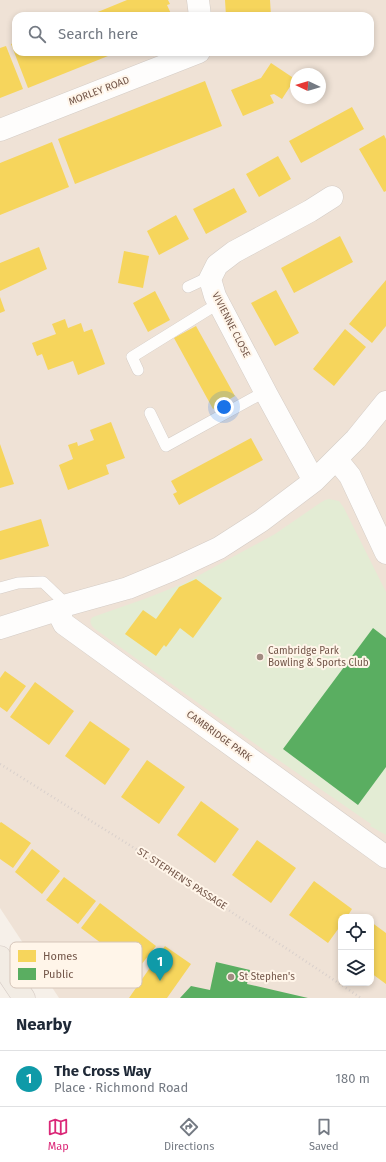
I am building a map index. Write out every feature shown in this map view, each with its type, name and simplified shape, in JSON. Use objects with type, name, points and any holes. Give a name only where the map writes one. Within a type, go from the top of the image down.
[{"type":"main road","points":[[0,958],[10,977]]},
{"type":"main road","points":[[17,988],[24,998]]},
{"type":"street","points":[[198,0],[200,12]]},
{"type":"street","name":"MORLEY ROAD","points":[[0,130],[189,56]]},
{"type":"street","name":"VIVIENNE CLOSE","points":[[314,481],[215,296],[210,279],[217,265],[234,252],[310,210],[332,196]]},
{"type":"street","points":[[0,628],[128,588],[219,548],[261,521],[314,481],[356,439],[386,402]]},
{"type":"street","points":[[336,460],[350,476],[386,553]]},
{"type":"street","name":"CAMBRIDGE PARK","points":[[62,608],[64,624],[386,857]]},
{"type":"lane","points":[[188,287],[203,280],[210,279]]},
{"type":"lane","points":[[138,370],[132,357],[219,303]]},
{"type":"lane","points":[[150,413],[166,446],[266,391]]},
{"type":"lane","points":[[0,588],[18,583],[43,582],[62,608]]},
{"type":"path","name":"ST. STEPHEN'S PASSAGE","points":[[0,764],[147,856],[361,998]]},
{"type":"shaded area","points":[[0,0],[386,0],[386,998],[59,998],[52,988],[142,988],[142,942],[22,942],[0,908]]},
{"type":"green space","name":"Cambridge Park Bowling & Sports Club","points":[[329,499],[339,501],[344,508],[386,592],[386,835],[370,826],[371,824],[261,748],[95,629],[91,623],[91,618],[93,617],[185,583],[275,534],[320,503]]},
{"type":"building: Homes","points":[[127,0],[168,0],[170,4],[167,5],[170,12],[98,12]]},
{"type":"building: Homes","points":[[225,0],[270,0],[271,12],[226,12]]},
{"type":"building: Homes","points":[[6,46],[23,89],[0,98],[0,48]]},
{"type":"building: Homes","points":[[16,56],[108,56],[28,88]]},
{"type":"building: Homes","points":[[271,63],[290,76],[290,87],[282,99],[274,94],[270,95],[274,103],[243,116],[231,90],[261,78]]},
{"type":"building: Homes","points":[[205,81],[222,126],[75,184],[58,139]]},
{"type":"building: Homes","points":[[352,107],[364,129],[301,163],[289,141]]},
{"type":"building: Homes","points":[[384,135],[386,139],[386,191],[384,192],[359,149]]},
{"type":"building: Homes","points":[[52,142],[69,187],[0,215],[0,163]]},
{"type":"building: Homes","points":[[278,156],[291,179],[259,197],[246,174]]},
{"type":"building: Homes","points":[[234,188],[247,212],[206,234],[193,209]]},
{"type":"building: Homes","points":[[176,215],[189,239],[159,255],[147,231]]},
{"type":"building: Homes","points":[[340,236],[353,262],[294,293],[281,268]]},
{"type":"building: Homes","points":[[39,247],[47,269],[0,291],[0,263]]},
{"type":"building: Homes","points":[[124,251],[149,256],[143,288],[118,283]]},
{"type":"building: Homes","points":[[386,280],[386,326],[372,343],[349,324]]},
{"type":"building: Homes","points":[[276,290],[299,333],[275,346],[251,303]]},
{"type":"building: Homes","points":[[155,291],[170,320],[148,332],[133,303]]},
{"type":"building: Homes","points":[[0,297],[5,311],[0,313]]},
{"type":"building: Homes","points":[[65,319],[68,328],[81,323],[84,332],[92,329],[105,364],[78,375],[73,361],[48,370],[42,354],[37,356],[32,343],[56,334],[52,324]]},
{"type":"building: Homes","points":[[196,326],[235,396],[213,409],[174,338]]},
{"type":"building: Homes","points":[[345,329],[366,347],[334,386],[313,369]]},
{"type":"building: Homes","points":[[111,422],[125,458],[106,465],[109,474],[68,490],[59,465],[73,459],[68,445],[77,442],[78,446],[94,440],[90,430]]},
{"type":"building: Homes","points":[[251,438],[263,460],[179,505],[173,494],[177,492],[171,481]]},
{"type":"building: Homes","points":[[0,444],[14,484],[0,488]]},
{"type":"building: Homes","points":[[41,519],[49,546],[0,560],[0,531]]},
{"type":"building: Homes","points":[[196,579],[222,598],[193,638],[180,628],[166,647],[164,645],[156,656],[125,634],[143,610],[156,619],[179,587]]},
{"type":"building: Homes","points":[[5,671],[26,686],[7,712],[0,707],[0,678]]},
{"type":"building: Homes","points":[[35,682],[74,711],[49,745],[10,717]]},
{"type":"building: Homes","points":[[90,721],[130,749],[105,785],[65,756]]},
{"type":"building: Homes","points":[[147,760],[185,787],[159,824],[121,797]]},
{"type":"building: Homes","points":[[201,801],[239,829],[215,863],[177,835]]},
{"type":"building: Homes","points":[[1,822],[31,843],[13,868],[0,859]]},
{"type":"building: Homes","points":[[257,840],[296,868],[271,903],[232,875]]},
{"type":"building: Homes","points":[[32,849],[60,871],[42,894],[15,872]]},
{"type":"building: Homes","points":[[64,877],[96,901],[78,924],[46,900]]},
{"type":"building: Homes","points":[[314,881],[352,909],[349,914],[338,914],[338,929],[328,943],[289,915]]},
{"type":"building: Homes","points":[[100,903],[156,946],[142,964],[142,942],[100,942],[81,928]]},
{"type":"building: Homes","points":[[374,924],[386,933],[386,984],[374,975]]},
{"type":"building: Homes","points":[[165,946],[191,964],[167,998],[129,998],[136,988],[142,988],[142,979]]},
{"type":"building: Public","points":[[373,628],[386,638],[386,767],[358,805],[283,749]]},
{"type":"building: Public","name":"St Stephen's","points":[[216,962],[250,970],[247,984],[308,998],[180,998],[191,986],[210,990]]},
{"type":"place","name":"Cambridge Park Bowling & Sports Club","points":[[260,657]]},
{"type":"place","name":"St Stephen's","points":[[231,977]]},
{"type":"place","name":"The Cross Way","points":[[160,981]]}]
